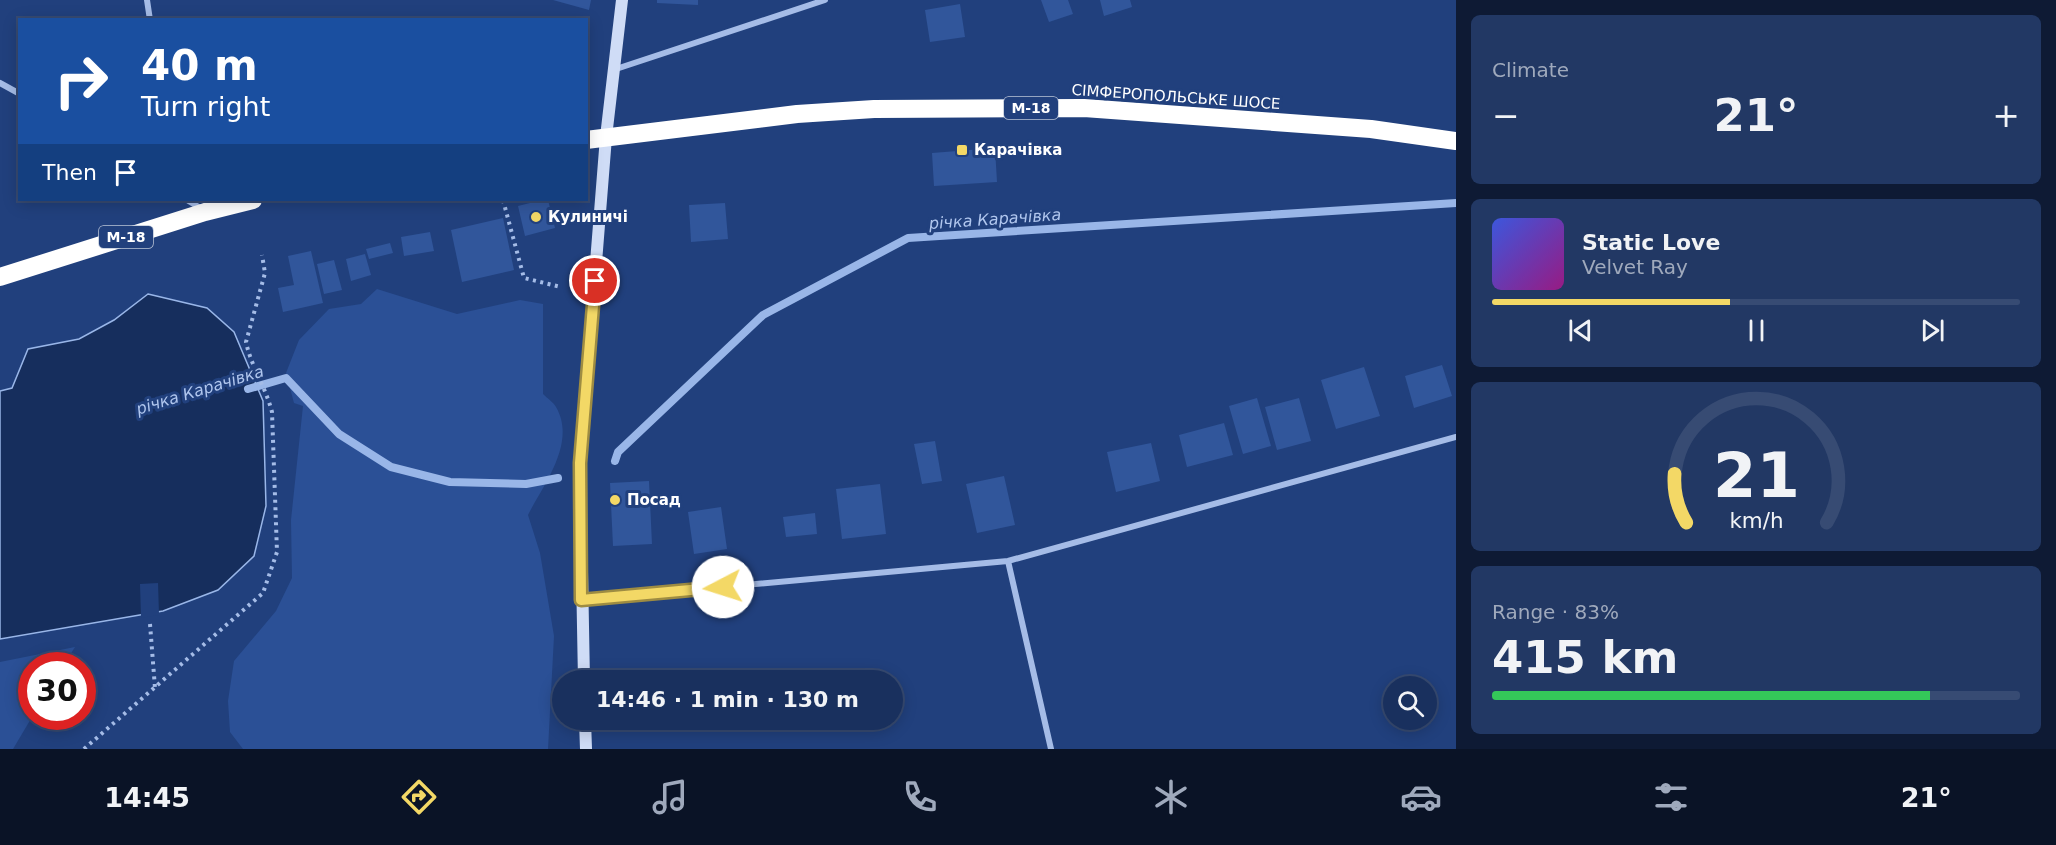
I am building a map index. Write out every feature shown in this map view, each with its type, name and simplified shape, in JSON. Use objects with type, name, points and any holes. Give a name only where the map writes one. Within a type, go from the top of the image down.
[{"type":"highway","name":"СІМФЕРОПОЛЬСЬКЕ ШОСЕ","points":[[606,137],[797,114],[874,109],[1084,108],[1360,128],[1456,141]]},
{"type":"highway","name":"М-18","points":[[588,140],[606,137]]},
{"type":"highway","name":"М-18","points":[[0,277],[205,212],[249,201]]},
{"type":"street","points":[[147,0],[150,18]]},
{"type":"street","points":[[584,670],[580,463],[606,137],[622,0]]},
{"type":"street","points":[[613,70],[825,0]]},
{"type":"street","points":[[0,83],[18,93]]},
{"type":"street","points":[[188,201],[205,212]]},
{"type":"street","points":[[581,600],[1008,561],[1456,437]]},
{"type":"street","points":[[1008,561],[1051,749]]},
{"type":"street","points":[[585,730],[586,749]]},
{"type":"path","points":[[503,201],[524,278],[561,287]]},
{"type":"path","points":[[84,749],[263,593],[277,552],[272,412],[267,390],[246,342],[265,273],[262,255]]},
{"type":"path","points":[[150,624],[155,688]]},
{"type":"shaded area","points":[[377,289],[457,314],[520,300],[543,304],[543,394],[556,407],[563,435],[556,463],[528,515],[540,553],[554,636],[548,749],[243,749],[230,732],[228,701],[234,661],[276,611],[292,578],[291,520],[303,406],[294,403],[286,373],[299,340],[329,309],[361,304]]},
{"type":"shaded area","points":[[75,647],[72,652],[50,652]]},
{"type":"shaded area","points":[[18,658],[18,730],[24,730],[13,749],[0,749],[0,662]]},
{"type":"water","points":[[148,294],[207,308],[234,332],[263,401],[266,506],[254,556],[218,590],[163,611],[0,639],[0,391],[12,388],[28,349],[79,339],[114,320]]},
{"type":"pier","points":[[158,583],[159,615],[141,618],[140,584]]},
{"type":"building","points":[[553,0],[591,0],[589,10]]},
{"type":"building","points":[[657,0],[698,0],[698,5],[657,3]]},
{"type":"building","points":[[1041,0],[1068,0],[1073,14],[1049,22]]},
{"type":"building","points":[[1100,0],[1130,0],[1132,7],[1104,16]]},
{"type":"building","points":[[960,4],[965,37],[930,42],[925,10]]},
{"type":"building","points":[[995,148],[997,182],[934,186],[932,153]]},
{"type":"building","name":"Кулиничі","points":[[548,201],[555,228],[525,236],[518,206]]},
{"type":"building","points":[[725,203],[728,239],[691,242],[689,205]]},
{"type":"building","points":[[503,218],[514,270],[462,282],[451,230]]},
{"type":"building","points":[[430,232],[434,251],[404,256],[401,237]]},
{"type":"building","points":[[390,243],[393,253],[369,259],[366,249]]},
{"type":"building","points":[[311,251],[323,303],[283,312],[278,288],[294,285],[288,256]]},
{"type":"building","points":[[365,254],[371,275],[351,281],[346,259]]},
{"type":"building","points":[[334,260],[342,290],[324,294],[317,264]]},
{"type":"building","points":[[1442,365],[1452,396],[1414,408],[1405,376]]},
{"type":"building","points":[[1364,367],[1380,416],[1336,429],[1321,380]]},
{"type":"building","points":[[1257,398],[1271,446],[1243,454],[1229,406]]},
{"type":"building","points":[[1299,398],[1311,441],[1277,450],[1265,407]]},
{"type":"building","points":[[1224,423],[1233,455],[1187,467],[1179,435]]},
{"type":"building","points":[[935,441],[942,481],[922,484],[914,444]]},
{"type":"building","points":[[1151,443],[1160,481],[1116,492],[1107,452]]},
{"type":"building","points":[[1004,476],[1015,525],[977,533],[966,484]]},
{"type":"building","points":[[649,481],[652,544],[613,546],[610,483]]},
{"type":"building","points":[[880,484],[886,534],[842,539],[836,489]]},
{"type":"building","points":[[721,507],[727,549],[694,554],[688,512]]},
{"type":"building","points":[[815,513],[817,534],[786,537],[783,517]]},
{"type":"waterway","name":"річка Карачівка","points":[[615,461],[618,452],[763,315],[908,238],[1456,203]]},
{"type":"waterway","name":"річка Карачівка","points":[[248,389],[286,378],[339,434],[391,467],[450,482],[526,484],[558,478]]},
{"type":"place","name":"Карачівка","points":[[962,150]]},
{"type":"place","name":"Кулиничі","points":[[536,217]]},
{"type":"place","name":"Посад","points":[[615,500]]},
{"type":"route","points":[[595,281],[580,463],[581,600],[723,587]]}]
